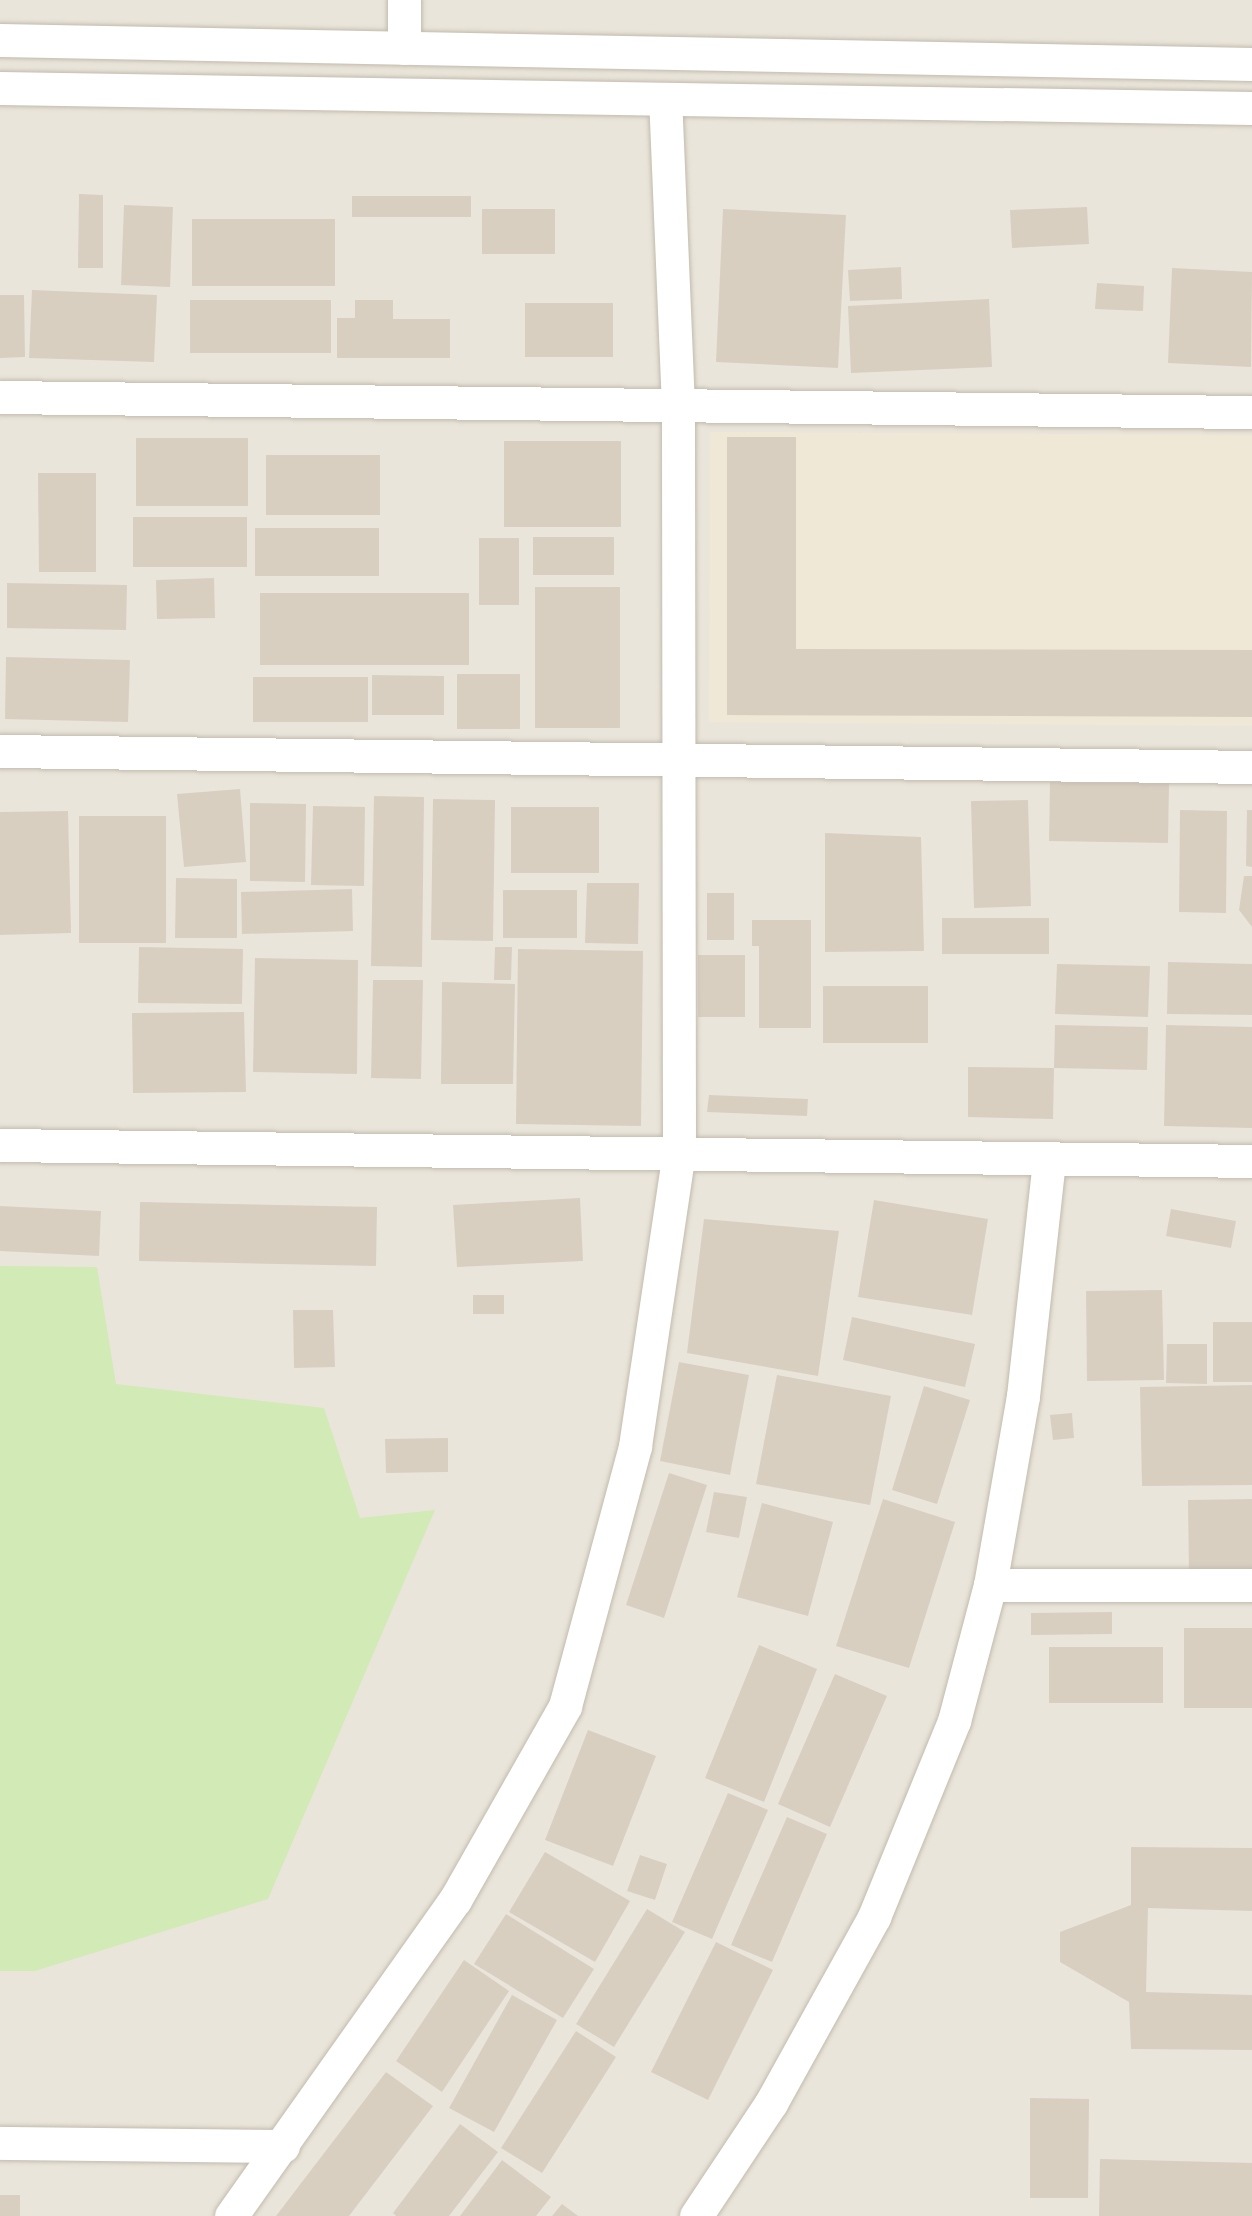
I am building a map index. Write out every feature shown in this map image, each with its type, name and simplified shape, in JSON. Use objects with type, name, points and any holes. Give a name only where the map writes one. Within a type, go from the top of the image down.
[{"type":"street","points":[[404,0],[404,48]]},
{"type":"street","points":[[0,40],[1252,64]]},
{"type":"street","points":[[0,88],[1252,108]]},
{"type":"street","points":[[231,2216],[283,2146],[455,1900],[565,1706],[635,1446],[679,1153],[676,762],[678,406],[665,99]]},
{"type":"street","points":[[0,397],[1252,412]]},
{"type":"street","points":[[0,751],[676,762],[1252,767]]},
{"type":"street","points":[[0,1145],[1252,1161]]},
{"type":"street","points":[[696,2216],[771,2103],[874,1917],[954,1721],[990,1585],[1023,1396],[1049,1159]]},
{"type":"street","points":[[990,1585],[1252,1585]]},
{"type":"street","points":[[0,2143],[283,2146]]},
{"type":"shaded area","points":[[0,0],[1252,0],[1252,2216],[0,2216]]},
{"type":"shaded area","points":[[710,432],[1252,435],[1252,726],[709,722]]},
{"type":"green space","points":[[0,1266],[97,1267],[116,1384],[324,1408],[360,1518],[435,1510],[268,1899],[35,1971],[0,1971]]},
{"type":"building","points":[[79,194],[103,195],[103,268],[78,268]]},
{"type":"building","points":[[352,196],[471,196],[471,217],[352,217]]},
{"type":"building","points":[[124,205],[173,207],[170,287],[121,285]]},
{"type":"building","points":[[1087,207],[1089,244],[1012,248],[1010,210]]},
{"type":"building","points":[[482,209],[555,209],[555,254],[482,254]]},
{"type":"building","points":[[723,209],[846,215],[838,368],[716,362]]},
{"type":"building","points":[[192,219],[335,219],[335,286],[192,286]]},
{"type":"building","points":[[901,267],[902,299],[850,301],[848,270]]},
{"type":"building","points":[[1172,268],[1252,272],[1251,367],[1168,363]]},
{"type":"building","points":[[1097,283],[1144,286],[1143,311],[1095,309]]},
{"type":"building","points":[[32,290],[157,295],[154,362],[29,358]]},
{"type":"building","points":[[0,295],[24,295],[25,357],[0,358]]},
{"type":"building","points":[[989,299],[992,367],[851,373],[848,306]]},
{"type":"building","points":[[190,300],[331,300],[331,353],[190,353]]},
{"type":"building","points":[[355,300],[393,300],[393,319],[450,319],[450,358],[337,358],[337,318],[355,318]]},
{"type":"building","points":[[525,303],[613,303],[613,357],[525,357]]},
{"type":"building","points":[[727,437],[796,437],[796,649],[1252,650],[1252,717],[727,715]]},
{"type":"building","points":[[136,438],[248,438],[248,506],[136,506]]},
{"type":"building","points":[[504,441],[621,441],[621,527],[504,527]]},
{"type":"building","points":[[266,455],[380,455],[380,515],[266,515]]},
{"type":"building","points":[[38,473],[96,473],[96,572],[39,572]]},
{"type":"building","points":[[133,517],[247,517],[247,567],[133,567]]},
{"type":"building","points":[[255,528],[379,528],[379,576],[255,576]]},
{"type":"building","points":[[533,537],[614,537],[614,575],[533,575]]},
{"type":"building","points":[[479,538],[519,538],[519,605],[479,605]]},
{"type":"building","points":[[214,578],[215,618],[157,619],[156,580]]},
{"type":"building","points":[[7,583],[127,585],[126,630],[7,628]]},
{"type":"building","points":[[535,587],[620,587],[620,728],[535,728]]},
{"type":"building","points":[[260,593],[469,593],[469,665],[260,665]]},
{"type":"building","points":[[6,657],[130,660],[128,722],[5,719]]},
{"type":"building","points":[[457,674],[520,674],[520,729],[457,729]]},
{"type":"building","points":[[372,675],[444,676],[444,715],[372,715]]},
{"type":"building","points":[[253,677],[368,677],[368,722],[253,722]]},
{"type":"building","points":[[1050,782],[1169,783],[1168,843],[1049,841]]},
{"type":"building","points":[[240,789],[246,862],[184,867],[177,794]]},
{"type":"building","points":[[374,796],[424,797],[422,967],[371,966]]},
{"type":"building","points":[[433,799],[495,800],[493,941],[431,940]]},
{"type":"building","points":[[1028,800],[1031,906],[974,908],[971,801]]},
{"type":"building","points":[[250,803],[306,804],[305,882],[250,881]]},
{"type":"building","points":[[313,806],[365,807],[364,886],[311,885]]},
{"type":"building","points":[[511,807],[599,807],[599,873],[511,873]]},
{"type":"building","points":[[1180,810],[1227,811],[1226,913],[1179,912]]},
{"type":"building","points":[[1247,810],[1252,810],[1252,867],[1246,866]]},
{"type":"building","points":[[68,811],[71,933],[0,935],[0,812]]},
{"type":"building","points":[[79,816],[166,816],[166,943],[79,943]]},
{"type":"building","points":[[825,833],[921,837],[924,951],[825,952]]},
{"type":"building","points":[[1244,876],[1252,876],[1252,927],[1239,910]]},
{"type":"building","points":[[176,878],[237,879],[237,938],[175,938]]},
{"type":"building","points":[[587,883],[639,883],[638,944],[585,943]]},
{"type":"building","points":[[352,889],[353,931],[242,934],[241,892]]},
{"type":"building","points":[[503,890],[577,890],[577,938],[503,938]]},
{"type":"building","points":[[707,893],[734,893],[734,940],[707,940]]},
{"type":"building","points":[[942,918],[1049,918],[1049,954],[942,954]]},
{"type":"building","points":[[752,920],[811,920],[811,1028],[759,1028],[759,946],[752,946]]},
{"type":"building","points":[[139,947],[243,949],[242,1004],[138,1003]]},
{"type":"building","points":[[495,947],[512,947],[511,980],[494,980]]},
{"type":"building","points":[[518,949],[643,951],[641,1126],[516,1124]]},
{"type":"building","points":[[698,955],[745,955],[745,1017],[698,1017]]},
{"type":"building","points":[[255,958],[358,960],[357,1074],[253,1072]]},
{"type":"building","points":[[1168,962],[1252,964],[1252,1015],[1167,1014]]},
{"type":"building","points":[[1057,964],[1150,966],[1148,1017],[1055,1014]]},
{"type":"building","points":[[373,980],[423,980],[421,1079],[371,1078]]},
{"type":"building","points":[[442,982],[515,984],[513,1084],[441,1084]]},
{"type":"building","points":[[823,986],[928,986],[928,1043],[823,1043]]},
{"type":"building","points":[[244,1012],[246,1092],[133,1093],[132,1013]]},
{"type":"building","points":[[1055,1025],[1148,1027],[1147,1070],[1054,1068]]},
{"type":"building","points":[[1166,1025],[1252,1027],[1252,1128],[1164,1126]]},
{"type":"building","points":[[968,1067],[1054,1068],[1053,1119],[968,1117]]},
{"type":"building","points":[[709,1095],[808,1099],[807,1116],[707,1112]]},
{"type":"building","points":[[580,1198],[583,1261],[457,1267],[453,1205]]},
{"type":"building","points":[[874,1200],[988,1219],[972,1315],[858,1297]]},
{"type":"building","points":[[140,1202],[377,1207],[376,1266],[139,1261]]},
{"type":"building","points":[[0,1206],[101,1211],[99,1256],[0,1251]]},
{"type":"building","points":[[1171,1209],[1236,1221],[1231,1248],[1166,1236]]},
{"type":"building","points":[[704,1219],[839,1231],[818,1376],[687,1353]]},
{"type":"building","points":[[1162,1290],[1164,1380],[1087,1381],[1086,1291]]},
{"type":"building","points":[[473,1295],[504,1295],[504,1314],[473,1314]]},
{"type":"building","points":[[293,1310],[333,1310],[335,1367],[294,1368]]},
{"type":"building","points":[[852,1317],[975,1344],[965,1387],[843,1360]]},
{"type":"building","points":[[1213,1322],[1252,1322],[1252,1382],[1213,1382]]},
{"type":"building","points":[[1167,1344],[1207,1344],[1207,1384],[1166,1383]]},
{"type":"building","points":[[679,1362],[749,1375],[730,1475],[660,1461]]},
{"type":"building","points":[[777,1375],[891,1396],[870,1505],[756,1484]]},
{"type":"building","points":[[1252,1385],[1252,1485],[1142,1486],[1140,1387]]},
{"type":"building","points":[[924,1386],[970,1400],[937,1504],[892,1490]]},
{"type":"building","points":[[1072,1413],[1074,1438],[1053,1440],[1050,1415]]},
{"type":"building","points":[[448,1438],[448,1472],[386,1473],[385,1439]]},
{"type":"building","points":[[669,1473],[707,1485],[664,1618],[626,1605]]},
{"type":"building","points":[[714,1492],[747,1497],[739,1538],[706,1532]]},
{"type":"building","points":[[883,1499],[955,1522],[909,1668],[836,1646]]},
{"type":"building","points":[[1252,1499],[1252,1573],[1189,1574],[1188,1500]]},
{"type":"building","points":[[762,1503],[833,1522],[808,1616],[737,1597]]},
{"type":"building","points":[[1112,1612],[1112,1634],[1031,1635],[1031,1613]]},
{"type":"building","points":[[1184,1628],[1252,1628],[1252,1708],[1184,1708]]},
{"type":"building","points":[[759,1645],[817,1669],[764,1802],[705,1778]]},
{"type":"building","points":[[1049,1647],[1163,1647],[1163,1703],[1049,1703]]},
{"type":"building","points":[[835,1674],[887,1696],[830,1827],[778,1804]]},
{"type":"building","points":[[588,1730],[656,1756],[613,1866],[545,1840]]},
{"type":"building","points":[[728,1793],[768,1810],[712,1939],[672,1922]]},
{"type":"building","points":[[787,1817],[827,1834],[772,1962],[731,1945]]},
{"type":"building","points":[[1131,1847],[1252,1848],[1252,1911],[1148,1908],[1146,1992],[1252,1995],[1252,2050],[1131,2049],[1129,2002],[1060,1962],[1060,1932],[1131,1905]]},
{"type":"building","points":[[545,1852],[630,1901],[595,1962],[509,1912]]},
{"type":"building","points":[[640,1855],[667,1864],[655,1900],[627,1891]]},
{"type":"building","points":[[647,1909],[685,1932],[614,2047],[576,2024]]},
{"type":"building","points":[[506,1914],[594,1969],[563,2018],[474,1964]]},
{"type":"building","points":[[716,1942],[773,1970],[708,2100],[651,2072]]},
{"type":"building","points":[[464,1960],[509,1991],[442,2092],[396,2061]]},
{"type":"building","points":[[512,1995],[557,2020],[494,2132],[449,2108]]},
{"type":"building","points":[[576,2031],[616,2057],[542,2173],[501,2148]]},
{"type":"building","points":[[386,2072],[433,2106],[349,2216],[276,2216]]},
{"type":"building","points":[[1030,2098],[1089,2099],[1088,2198],[1030,2198]]},
{"type":"building","points":[[460,2124],[498,2152],[449,2216],[396,2216],[393,2213]]},
{"type":"building","points":[[1100,2159],[1252,2163],[1252,2216],[1099,2216]]},
{"type":"building","points":[[502,2160],[551,2197],[536,2216],[460,2216]]},
{"type":"building","points":[[0,2195],[20,2195],[20,2216],[0,2216]]},
{"type":"building","points":[[562,2204],[578,2216],[552,2216]]}]
